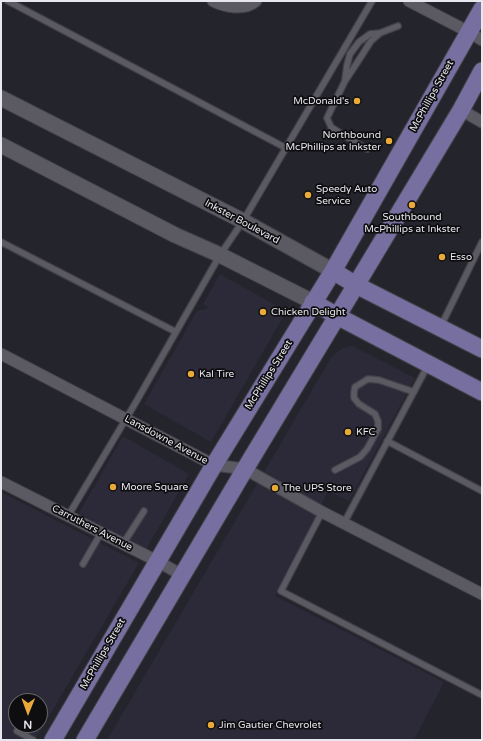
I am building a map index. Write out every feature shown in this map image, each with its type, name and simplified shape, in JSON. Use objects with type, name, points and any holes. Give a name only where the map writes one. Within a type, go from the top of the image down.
[{"type":"main road","name":"McPhillips Street","points":[[54,740],[214,465],[475,36],[482,9]]},
{"type":"main road","points":[[85,740],[245,469],[461,110],[482,71]]},
{"type":"main road","name":"Inkster Boulevard","points":[[1,98],[243,221],[356,284],[482,349]]},
{"type":"main road","points":[[1,145],[175,235],[220,255],[313,302],[482,392]]},
{"type":"street","points":[[213,1],[220,5],[239,8],[253,4],[256,1]]},
{"type":"street","points":[[410,1],[475,36]]},
{"type":"street","points":[[461,110],[482,122]]},
{"type":"street","name":"Lansdowne Avenue","points":[[1,354],[214,465],[245,469],[322,512],[482,594]]},
{"type":"street","name":"Carruthers Avenue","points":[[1,482],[182,575]]},
{"type":"lane","points":[[8,1],[286,148]]},
{"type":"lane","points":[[68,516],[126,419],[220,255],[243,221],[372,1]]},
{"type":"lane","points":[[344,81],[350,54],[360,42],[370,34],[380,33],[398,26]]},
{"type":"lane","points":[[367,149],[331,127],[327,118],[344,81],[371,41],[380,33]]},
{"type":"lane","points":[[1,242],[176,332]]},
{"type":"lane","points":[[441,328],[482,242]]},
{"type":"lane","points":[[344,523],[428,364]]},
{"type":"lane","points":[[336,470],[360,457],[367,449],[378,429],[378,421],[375,414],[359,404],[354,398],[355,387],[368,379],[379,380],[414,392]]},
{"type":"lane","points":[[387,441],[482,491]]},
{"type":"lane","points":[[123,545],[144,511]]},
{"type":"lane","points":[[322,512],[281,591],[482,695]]},
{"type":"lane","points":[[83,564],[101,533]]},
{"type":"lane","points":[[21,733],[33,740]]},
{"type":"shaded area","points":[[220,274],[286,312],[211,442],[144,404],[197,311],[209,308],[203,304]]},
{"type":"shaded area","points":[[352,346],[415,378],[349,501],[328,491],[275,596],[444,682],[414,740],[107,740],[332,356],[343,348]]},
{"type":"shaded area","points":[[123,436],[189,474],[145,551],[79,513]]},
{"type":"shaded area","points":[[1,492],[139,563],[48,718],[48,693],[8,693],[8,733],[39,733],[35,740],[1,740]]},
{"type":"place","name":"McDonald's","points":[[357,101]]},
{"type":"place","name":"Northbound McPhillips at Inkster","points":[[389,141]]},
{"type":"place","name":"Speedy Auto Service","points":[[308,195]]},
{"type":"place","name":"Southbound McPhillips at Inkster","points":[[412,205]]},
{"type":"place","name":"Esso","points":[[442,257]]},
{"type":"place","name":"Chicken Delight","points":[[263,312]]},
{"type":"place","name":"Kal Tire","points":[[191,374]]},
{"type":"place","name":"KFC","points":[[348,432]]},
{"type":"place","name":"Moore Square","points":[[113,487]]},
{"type":"place","name":"The UPS Store","points":[[275,488]]},
{"type":"place","name":"Jim Gautier Chevrolet","points":[[211,725]]}]
